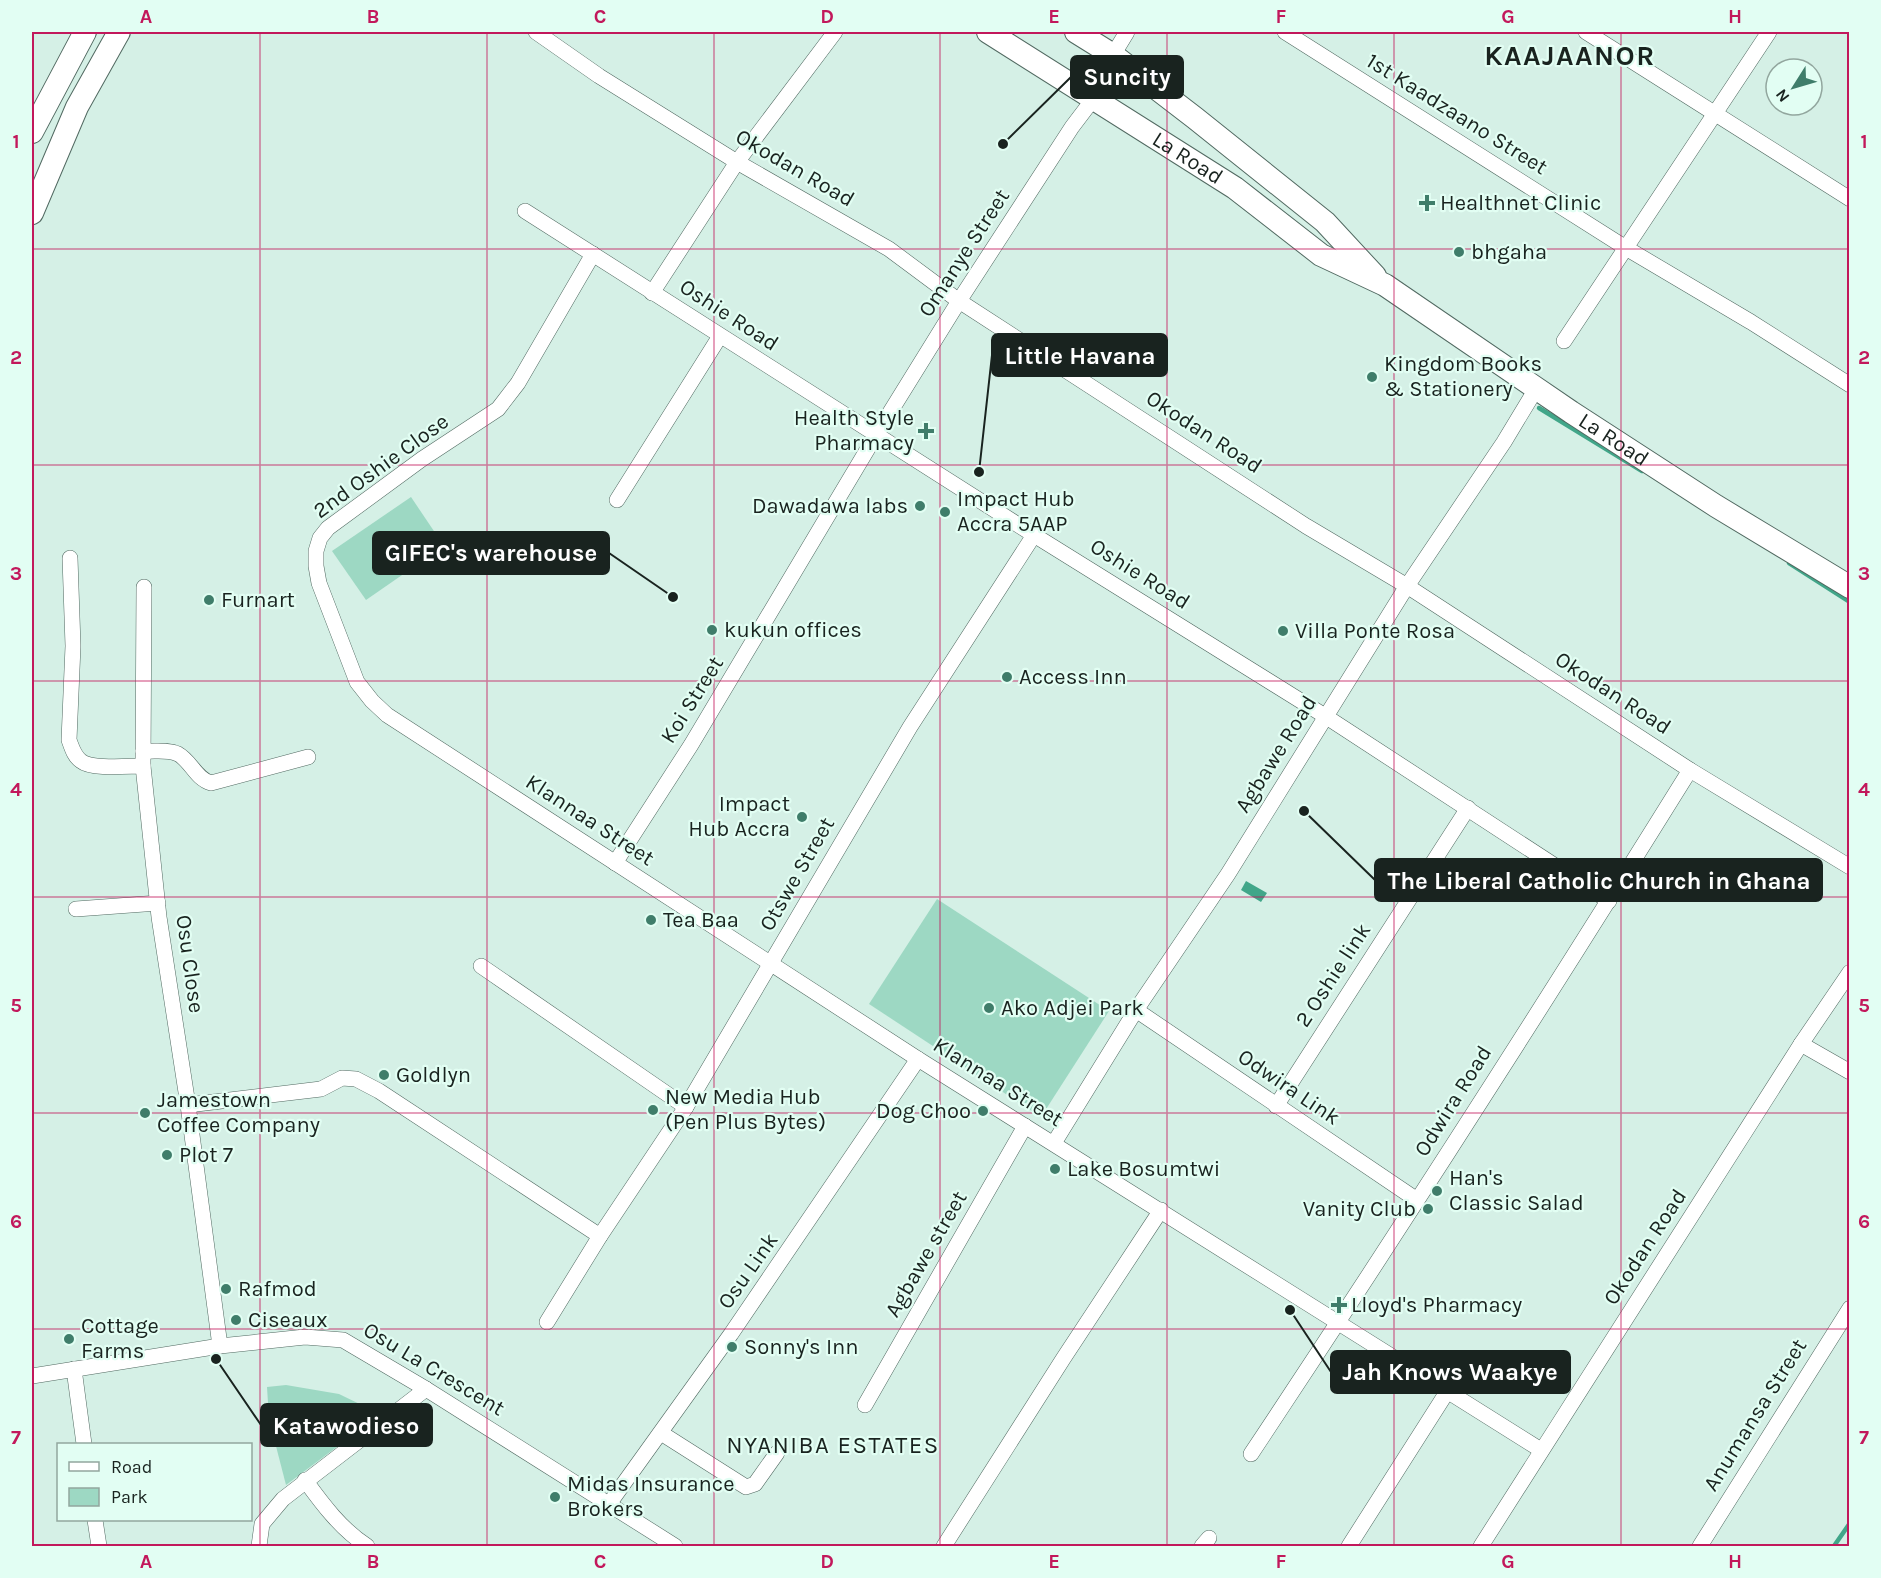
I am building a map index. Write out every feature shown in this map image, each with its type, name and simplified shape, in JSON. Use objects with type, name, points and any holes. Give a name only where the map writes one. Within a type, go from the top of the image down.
[{"type":"main road","points":[[32,132],[84,32]]},
{"type":"main road","points":[[32,213],[77,107],[119,32]]},
{"type":"main road","name":"La Road","points":[[988,32],[1235,188],[1321,255],[1385,285],[1536,389],[1716,506],[1850,588]]},
{"type":"main road","name":"La Road","points":[[1076,32],[1113,55],[1325,222],[1385,285]]},
{"type":"main road","points":[[1174,148],[1195,118]]},
{"type":"street","name":"Okodan Road","points":[[536,32],[599,76],[737,162],[889,249],[959,301],[1306,526],[1407,586],[1690,770],[1850,867]]},
{"type":"street","points":[[652,293],[737,162],[835,32]]},
{"type":"street","points":[[1113,55],[1127,32]]},
{"type":"street","name":"1st Kaadzaano Street","points":[[1285,32],[1626,248],[1751,322],[1850,385]]},
{"type":"street","points":[[1586,32],[1850,199]]},
{"type":"street","points":[[1564,341],[1769,32]]},
{"type":"street","name":"Omanye Street","points":[[876,435],[959,301],[1072,127],[1094,98]]},
{"type":"street","name":"Oshie Road","points":[[525,211],[1034,535],[1325,716],[1609,901]]},
{"type":"street","name":"2nd Oshie Close","points":[[435,747],[387,715],[357,682],[319,583],[316,567],[318,545],[328,528],[346,514],[422,459],[498,409],[518,383],[593,254]]},
{"type":"street","points":[[617,500],[720,336]]},
{"type":"street","name":"Agbawe Road","points":[[1054,1143],[1136,1010],[1228,874],[1407,586],[1504,442],[1536,389]]},
{"type":"street","name":"Koi Street","points":[[615,863],[696,738],[876,435]]},
{"type":"street","name":"Otswe Street","points":[[547,1322],[600,1236],[686,1107],[910,727],[1034,535]]},
{"type":"street","points":[[70,558],[72,646],[69,740],[74,752],[82,762],[93,766],[171,752],[180,755],[204,781],[211,783],[308,757]]},
{"type":"street","name":"Osu Close","points":[[144,587],[143,758],[158,903],[220,1346]]},
{"type":"street","name":"Klannaa Street","points":[[435,747],[918,1059],[1541,1450]]},
{"type":"street","name":"Odwira Road","points":[[1251,1454],[1338,1324],[1609,901],[1690,770]]},
{"type":"street","name":"2 Oshie link","points":[[1276,1106],[1468,808]]},
{"type":"street","points":[[76,909],[158,903]]},
{"type":"street","points":[[481,966],[686,1107]]},
{"type":"street","name":"Okodan Road","points":[[1480,1546],[1801,1044],[1850,972]]},
{"type":"street","name":"Odwira Link","points":[[1136,1010],[1417,1200]]},
{"type":"street","points":[[1801,1044],[1850,1072]]},
{"type":"street","name":"Osu Link","points":[[609,1504],[815,1213],[918,1059]]},
{"type":"street","points":[[188,1105],[321,1089],[342,1078],[356,1079],[379,1090],[600,1236]]},
{"type":"street","name":"Agbawe street","points":[[865,1405],[1025,1126]]},
{"type":"street","points":[[945,1546],[1161,1210]]},
{"type":"street","name":"Anumansa Street","points":[[1700,1546],[1850,1308]]},
{"type":"street","name":"Osu La Crescent","points":[[32,1376],[220,1346],[305,1337],[343,1340],[426,1389],[675,1546]]},
{"type":"street","points":[[74,1370],[84,1443]]},
{"type":"street","points":[[259,1546],[262,1524],[283,1499],[426,1389]]},
{"type":"street","points":[[1349,1546],[1447,1392]]},
{"type":"street","points":[[661,1433],[746,1487],[755,1484],[777,1453]]},
{"type":"street","points":[[305,1480],[339,1522],[356,1539],[367,1546]]},
{"type":"street","points":[[95,1521],[99,1546]]},
{"type":"green space","points":[[411,497],[444,546],[366,600],[332,551]]},
{"type":"green space","name":"Ako Adjei Park","points":[[937,899],[1109,1011],[1041,1117],[869,1004]]},
{"type":"green space","points":[[286,1385],[339,1394],[370,1409],[354,1434],[286,1485],[269,1419],[267,1387]]},
{"type":"shaded area","points":[[1246,881],[1267,893],[1261,902],[1241,890]]},
{"type":"waterway","points":[[1539,408],[1642,471]]},
{"type":"waterway","points":[[1789,563],[1850,602]]},
{"type":"waterway","points":[[1834,1546],[1850,1523]]},
{"type":"place","name":"Suncity","points":[[1003,144]]},
{"type":"place","name":"Healthnet Clinic","points":[[1427,203]]},
{"type":"place","name":"bhgaha","points":[[1459,252]]},
{"type":"place","name":"Kingdom Books & Stationery","points":[[1372,377]]},
{"type":"place","name":"Health Style Pharmacy","points":[[926,431]]},
{"type":"place","name":"Little Havana","points":[[979,472]]},
{"type":"place","name":"Dawadawa labs","points":[[920,506]]},
{"type":"place","name":"Impact Hub Accra 5AAP","points":[[945,512]]},
{"type":"place","name":"GIFEC's warehouse","points":[[673,597]]},
{"type":"place","name":"Furnart","points":[[209,600]]},
{"type":"place","name":"kukun offices","points":[[712,630]]},
{"type":"place","name":"Villa Ponte Rosa","points":[[1283,631]]},
{"type":"place","name":"Access Inn","points":[[1007,677]]},
{"type":"place","name":"The Liberal Catholic Church in Ghana","points":[[1304,811]]},
{"type":"place","name":"Impact Hub Accra","points":[[802,817]]},
{"type":"place","name":"Tea Baa","points":[[651,920]]},
{"type":"place","name":"Ako Adjei Park","points":[[989,1008]]},
{"type":"place","name":"Goldlyn","points":[[384,1075]]},
{"type":"place","name":"New Media Hub (Pen Plus Bytes)","points":[[653,1110]]},
{"type":"place","name":"Dog Choo","points":[[983,1111]]},
{"type":"place","name":"Jamestown Coffee Company","points":[[145,1113]]},
{"type":"place","name":"Plot 7","points":[[167,1155]]},
{"type":"place","name":"Lake Bosumtwi","points":[[1055,1169]]},
{"type":"place","name":"Han's Classic Salad","points":[[1437,1191]]},
{"type":"place","name":"Vanity Club","points":[[1428,1209]]},
{"type":"place","name":"Rafmod","points":[[226,1289]]},
{"type":"place","name":"Lloyd's Pharmacy","points":[[1339,1305]]},
{"type":"place","name":"Jah Knows Waakye","points":[[1290,1310]]},
{"type":"place","name":"Ciseaux","points":[[236,1320]]},
{"type":"place","name":"Cottage Farms","points":[[69,1339]]},
{"type":"place","name":"Sonny's Inn","points":[[732,1347]]},
{"type":"place","name":"Katawodieso","points":[[216,1359]]},
{"type":"place","name":"Midas Insurance Brokers","points":[[555,1497]]},
{"type":"district","name":"KAAJAANOR","points":[[1570,55]]},
{"type":"district","name":"NYANIBA ESTATES","points":[[833,1445]]}]
